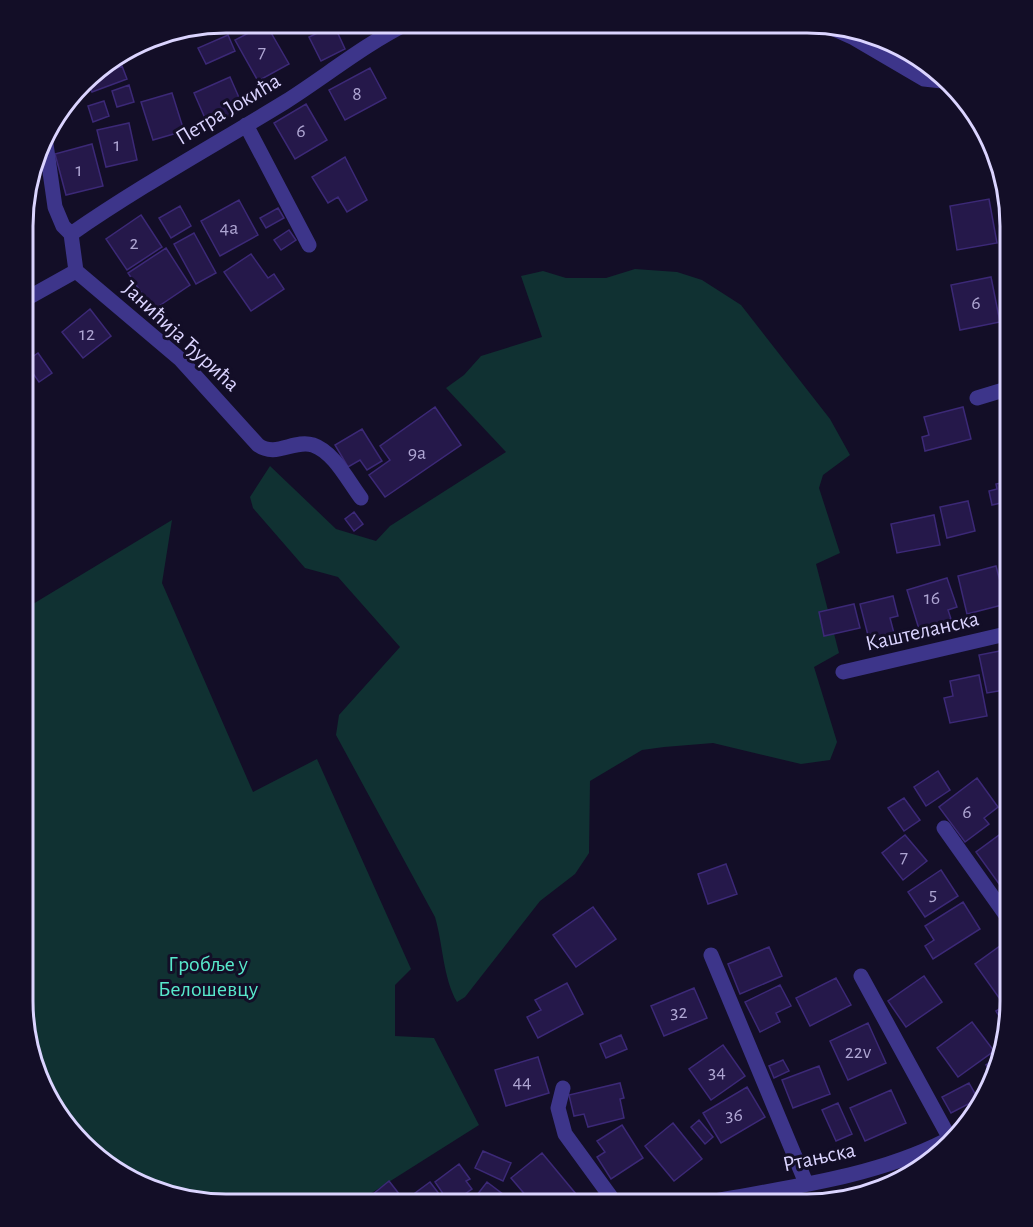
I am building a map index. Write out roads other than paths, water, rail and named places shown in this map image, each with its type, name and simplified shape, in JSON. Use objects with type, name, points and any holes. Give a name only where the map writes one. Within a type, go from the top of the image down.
[{"type":"street","name":"Петра Јокића","points":[[70,234],[152,179],[246,125],[388,33]]},
{"type":"street","points":[[858,40],[924,79],[933,80]]},
{"type":"street","points":[[246,125],[309,245]]},
{"type":"street","points":[[33,295],[76,271],[70,234],[63,226],[55,207],[47,154]]},
{"type":"street","name":"Јанићија Ђурића","points":[[76,271],[180,359],[258,445],[272,451],[306,444],[315,446],[327,454],[361,498]]},
{"type":"street","points":[[977,398],[1000,391]]},
{"type":"street","name":"Каштеланска","points":[[843,672],[1000,635]]},
{"type":"street","points":[[944,828],[1000,907]]},
{"type":"street","points":[[711,955],[806,1183]]},
{"type":"street","points":[[861,976],[947,1133]]},
{"type":"street","points":[[563,1088],[558,1108],[565,1134],[609,1194]]},
{"type":"street","name":"Ртањска","points":[[749,1194],[884,1166],[931,1148]]},
{"type":"park label","name":"Гробље у Белошевцу","points":[[208,976]]}]
